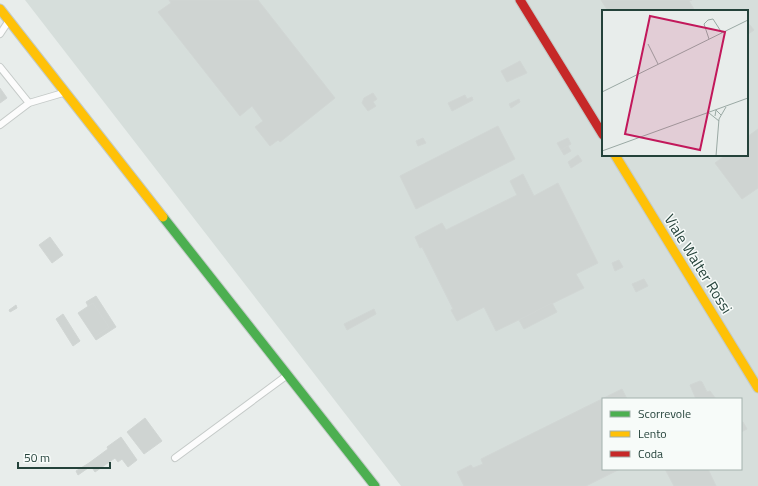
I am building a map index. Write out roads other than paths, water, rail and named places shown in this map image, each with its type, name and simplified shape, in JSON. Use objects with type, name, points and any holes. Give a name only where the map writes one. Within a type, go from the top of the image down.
[{"type":"main road","points":[[520,0],[602,133]]},
{"type":"main road","points":[[0,9],[375,486]]},
{"type":"main road","name":"Viale Walter Rossi","points":[[616,156],[758,388]]},
{"type":"lane","points":[[0,34],[9,21]]},
{"type":"lane","points":[[0,67],[29,103]]},
{"type":"lane","points":[[0,125],[29,103],[65,92]]},
{"type":"lane","points":[[174,458],[288,375]]}]
